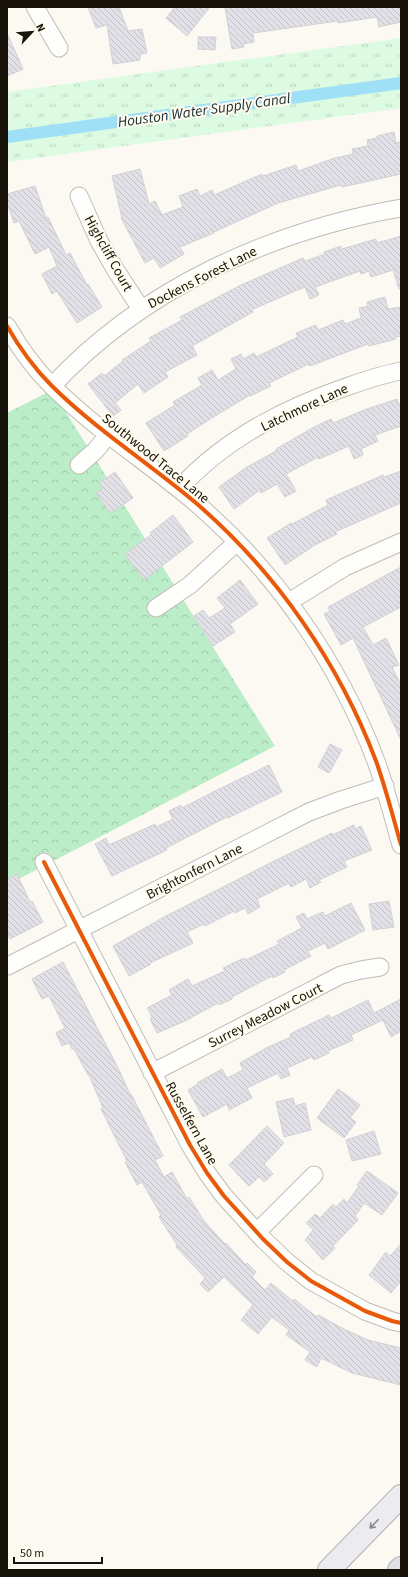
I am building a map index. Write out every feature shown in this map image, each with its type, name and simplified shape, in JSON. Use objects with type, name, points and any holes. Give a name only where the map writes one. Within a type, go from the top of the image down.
[{"type":"main road","points":[[329,1570],[401,1496]]},
{"type":"street","points":[[35,7],[60,48]]},
{"type":"street","name":"Highcliff Court","points":[[79,196],[99,241],[141,309]]},
{"type":"street","name":"Dockens Forest Lane","points":[[52,386],[94,345],[141,309],[231,259],[262,246],[330,225],[401,208]]},
{"type":"street","name":"Southwood Trace Lane","points":[[7,326],[24,353],[52,386],[220,524],[289,602],[320,649],[347,695],[361,725],[385,786],[401,845]]},
{"type":"street","name":"Latchmore Lane","points":[[179,489],[193,474],[214,456],[256,428],[280,415],[335,390],[401,370]]},
{"type":"street","points":[[79,465],[95,451],[109,434]]},
{"type":"street","points":[[156,608],[190,585],[237,542]]},
{"type":"street","points":[[289,602],[345,567],[401,542]]},
{"type":"street","name":"Brightonfern Lane","points":[[8,966],[309,812],[385,786]]},
{"type":"street","name":"Russelfern Lane","points":[[44,862],[190,1145],[207,1173],[224,1196],[287,1262],[311,1281],[365,1311],[401,1323]]},
{"type":"street","name":"Surrey Meadow Court","points":[[152,1073],[341,976],[361,970],[380,967]]},
{"type":"street","points":[[257,1232],[314,1175]]},
{"type":"green space","points":[[401,38],[401,108],[7,162],[7,92]]},
{"type":"green space","points":[[52,390],[275,746],[7,885],[7,413]]},
{"type":"building","points":[[88,7],[119,7],[128,31],[142,29],[147,53],[140,54],[140,60],[113,64],[107,25],[96,28]]},
{"type":"building","points":[[175,7],[210,7],[187,36],[166,18]]},
{"type":"building","points":[[401,7],[401,22],[379,27],[377,17],[253,33],[254,42],[243,44],[244,47],[232,49],[225,8]]},
{"type":"building","points":[[7,33],[23,69],[7,76]]},
{"type":"building","points":[[198,37],[216,37],[215,50],[198,49]]},
{"type":"building","points":[[394,132],[396,143],[401,142],[401,174],[342,187],[341,185],[278,203],[180,247],[184,254],[160,268],[154,258],[145,263],[121,218],[112,176],[140,169],[149,204],[155,201],[162,215],[183,207],[179,196],[197,189],[200,196],[212,190],[214,195],[262,174],[263,176],[296,165],[298,171],[335,158],[353,154],[352,149],[368,146],[367,140]]},
{"type":"building","points":[[35,186],[46,218],[48,217],[66,255],[70,253],[87,285],[88,284],[102,307],[77,323],[57,291],[52,294],[42,274],[57,266],[49,247],[35,254],[19,221],[14,223],[7,202],[7,194]]},
{"type":"building","points":[[401,236],[401,289],[399,289],[393,270],[371,277],[369,271],[361,274],[360,271],[315,287],[319,295],[310,299],[305,287],[251,310],[253,312],[192,346],[197,355],[165,372],[168,377],[144,393],[138,384],[115,403],[121,410],[113,416],[88,384],[102,373],[104,376],[123,361],[122,360],[151,341],[149,338],[182,320],[180,317],[241,285],[303,258],[305,261],[325,254],[324,252],[341,246],[342,249],[376,239],[377,243]]},
{"type":"building","points":[[385,297],[388,309],[401,307],[401,336],[395,337],[396,339],[369,346],[368,344],[310,366],[309,364],[269,383],[271,386],[250,395],[215,416],[187,434],[188,436],[164,451],[146,423],[175,405],[173,402],[202,385],[198,378],[212,370],[218,380],[236,369],[231,359],[241,354],[243,359],[254,353],[256,357],[298,337],[296,333],[316,325],[318,330],[343,320],[345,324],[361,318],[359,308],[368,306],[367,302]]},
{"type":"building","points":[[397,399],[401,409],[401,426],[375,435],[378,441],[361,449],[363,455],[354,459],[349,446],[319,459],[318,457],[286,474],[296,491],[285,497],[277,484],[261,493],[260,490],[234,509],[219,487],[247,467],[314,427],[331,419],[333,423],[364,410]]},
{"type":"building","points":[[401,471],[401,503],[335,532],[337,534],[315,545],[285,565],[267,538],[291,523],[292,524],[328,505],[326,500],[383,475],[384,477]]},
{"type":"building","points":[[115,472],[133,498],[110,513],[96,493],[103,488],[99,483]]},
{"type":"building","points":[[173,515],[193,542],[144,580],[125,554],[151,535],[150,533]]},
{"type":"building","points":[[401,567],[401,607],[363,627],[373,645],[386,638],[399,665],[392,667],[401,685],[401,740],[353,638],[341,645],[324,614],[330,611],[328,607]]},
{"type":"building","points":[[240,580],[258,604],[230,624],[235,632],[213,646],[194,616],[203,610],[209,618],[225,608],[217,598]]},
{"type":"building","points":[[330,744],[342,750],[329,773],[318,767]]},
{"type":"building","points":[[269,765],[282,792],[228,818],[227,817],[166,848],[167,850],[112,876],[95,844],[106,838],[109,845],[155,824],[156,827],[173,819],[169,811],[181,805],[182,808]]},
{"type":"building","points":[[354,825],[355,829],[361,826],[372,850],[344,861],[347,867],[319,880],[321,882],[310,888],[306,879],[291,887],[289,883],[257,899],[260,907],[248,914],[245,908],[235,913],[234,911],[205,926],[204,924],[187,932],[193,943],[150,963],[151,964],[129,976],[113,946],[166,916],[274,861],[332,833],[332,835]]},
{"type":"building","points":[[17,874],[30,902],[32,901],[43,922],[10,939],[7,932],[7,879]]},
{"type":"building","points":[[389,901],[394,927],[373,930],[369,904]]},
{"type":"building","points":[[351,903],[365,930],[328,949],[325,943],[308,951],[311,956],[284,970],[285,972],[273,978],[272,976],[232,997],[232,999],[219,1005],[218,1003],[185,1021],[157,1033],[150,1019],[152,1017],[147,1008],[172,995],[169,990],[188,979],[192,986],[225,971],[223,968],[244,958],[246,960],[279,944],[277,941],[302,928],[296,917],[304,913],[307,919],[323,912],[325,916]]},
{"type":"building","points":[[63,962],[163,1156],[155,1160],[164,1177],[172,1172],[187,1199],[189,1197],[204,1221],[246,1265],[247,1263],[256,1272],[252,1277],[265,1290],[271,1283],[293,1301],[294,1299],[317,1317],[318,1315],[368,1340],[401,1348],[401,1385],[352,1373],[321,1358],[317,1367],[305,1360],[310,1352],[286,1335],[289,1330],[272,1317],[258,1334],[241,1320],[253,1305],[224,1277],[208,1292],[200,1284],[205,1278],[176,1247],[177,1245],[159,1217],[161,1215],[142,1182],[137,1185],[125,1162],[127,1161],[101,1109],[103,1108],[89,1075],[69,1043],[62,1046],[56,1033],[65,1028],[49,996],[42,999],[32,979]]},
{"type":"building","points":[[401,999],[401,1031],[391,1037],[383,1020],[351,1035],[353,1040],[328,1051],[329,1053],[314,1060],[312,1057],[287,1068],[290,1075],[281,1079],[278,1073],[247,1088],[252,1098],[229,1110],[227,1104],[203,1117],[188,1090],[198,1084],[197,1083],[222,1069],[227,1078],[243,1070],[240,1063],[266,1048],[291,1037],[290,1034],[329,1015],[331,1018],[368,1000],[374,1013]]},
{"type":"building","points":[[338,1089],[360,1105],[350,1118],[356,1122],[344,1138],[317,1118]]},
{"type":"building","points":[[293,1098],[295,1106],[305,1103],[311,1130],[284,1137],[276,1102]]},
{"type":"building","points":[[267,1126],[284,1143],[264,1164],[273,1174],[264,1182],[259,1177],[249,1186],[229,1165]]},
{"type":"building","points":[[374,1131],[381,1154],[352,1161],[346,1140]]},
{"type":"building","points":[[367,1171],[398,1193],[382,1215],[364,1203],[355,1216],[358,1220],[333,1246],[335,1248],[323,1260],[305,1240],[313,1230],[306,1223],[315,1214],[320,1218],[333,1204],[336,1207],[344,1199],[347,1203]]},
{"type":"building","points":[[401,1244],[401,1281],[391,1293],[369,1275],[386,1252],[390,1256]]},
{"type":"waterway","name":"Houston Water Supply Canal","points":[[7,137],[401,83]]},
{"type":"cycle path","points":[[7,326],[27,357],[51,385],[104,431],[196,503],[253,559],[278,589],[324,654],[344,689],[376,761],[401,845]]},
{"type":"cycle path","points":[[44,862],[190,1145],[207,1173],[224,1196],[263,1239],[287,1262],[311,1281],[365,1311],[401,1323]]}]
